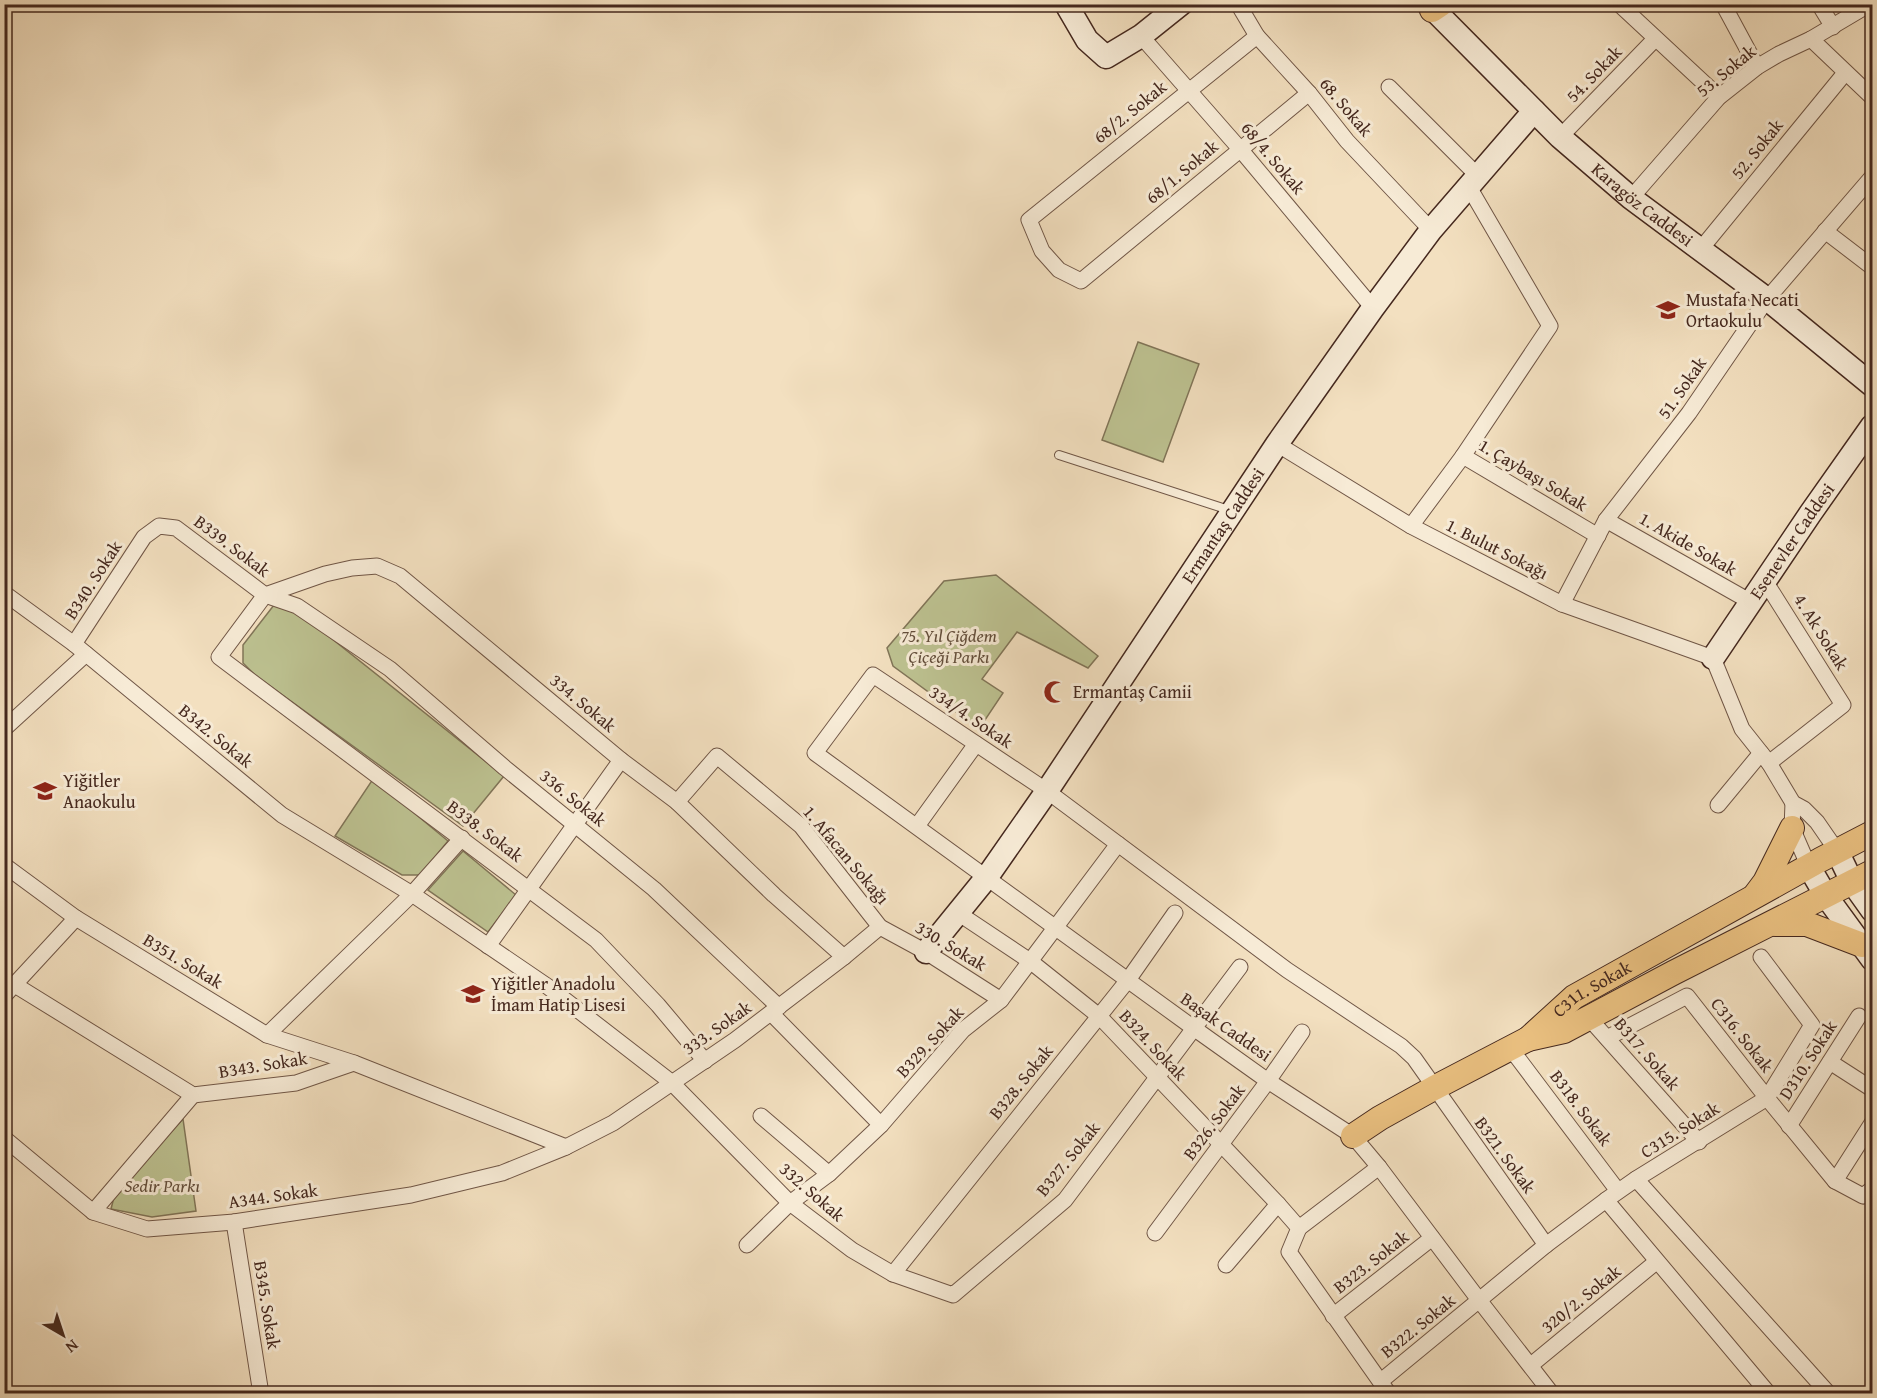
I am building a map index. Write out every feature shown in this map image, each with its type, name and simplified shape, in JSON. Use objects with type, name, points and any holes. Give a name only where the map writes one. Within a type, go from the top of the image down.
[{"type":"main road","points":[[1066,4],[1087,40],[1106,57],[1141,36],[1181,4]]},
{"type":"main road","name":"Karagöz Caddesi","points":[[1433,6],[1560,137],[1631,198],[1767,299],[1872,385]]},
{"type":"main road","name":"Ermantaş Caddesi","points":[[926,952],[987,877],[1047,791],[1276,444],[1373,308],[1431,230],[1534,111]]},
{"type":"main road","name":"Esenevler Caddesi","points":[[1713,658],[1872,426]]},
{"type":"main road","points":[[1754,897],[1765,882],[1792,828]]},
{"type":"main road","name":"C311. Sokak","points":[[1353,1136],[1434,1088],[1520,1044],[1575,997],[1872,833]]},
{"type":"main road","points":[[1837,851],[1862,877],[1872,910]]},
{"type":"main road","points":[[1809,867],[1826,896],[1868,952]]},
{"type":"main road","points":[[1520,1044],[1564,1031],[1862,877]]},
{"type":"main road","points":[[1773,924],[1807,924],[1868,952]]},
{"type":"street","name":"68. Sokak","points":[[1238,4],[1257,36],[1309,93],[1347,141],[1431,230]]},
{"type":"street","points":[[1619,4],[1719,97]]},
{"type":"street","points":[[1724,4],[1757,67]]},
{"type":"street","points":[[1819,4],[1833,27]]},
{"type":"street","name":"53. Sokak","points":[[1631,198],[1719,97],[1757,67],[1833,27],[1870,4]]},
{"type":"street","name":"68/4. Sokak","points":[[1141,36],[1240,149],[1373,308]]},
{"type":"street","name":"68/2. Sokak","points":[[1082,281],[1059,270],[1042,251],[1029,220],[1257,36]]},
{"type":"street","name":"54. Sokak","points":[[1560,137],[1655,39]]},
{"type":"street","points":[[1811,39],[1872,97]]},
{"type":"street","name":"52. Sokak","points":[[1700,250],[1845,73]]},
{"type":"street","points":[[1389,87],[1473,181],[1550,327],[1463,456]]},
{"type":"street","name":"68/1. Sokak","points":[[1082,281],[1309,93]]},
{"type":"street","name":"51. Sokak","points":[[1562,604],[1606,520],[1689,413],[1767,299],[1872,177]]},
{"type":"street","points":[[1825,231],[1872,267]]},
{"type":"street","name":"1. Bulut Sokağı","points":[[1276,444],[1411,526],[1562,604],[1713,658]]},
{"type":"street","name":"1. Çaybaşı Sokak","points":[[1411,526],[1463,456],[1598,536]]},
{"type":"street","name":"1. Akide Sokak","points":[[1606,520],[1751,602]]},
{"type":"street","name":"B339. Sokak","points":[[144,537],[159,526],[176,528],[265,595],[297,606],[333,630]]},
{"type":"street","name":"B340. Sokak","points":[[4,729],[80,649],[144,537]]},
{"type":"street","name":"334. Sokak","points":[[265,595],[325,574],[352,568],[377,566],[400,576],[621,760],[677,802],[774,895],[844,957]]},
{"type":"street","name":"4. Ak Sokak","points":[[1765,580],[1843,705],[1765,758]]},
{"type":"street","name":"B342. Sokak","points":[[4,593],[80,649],[282,815],[412,894],[488,946],[546,986],[671,1082]]},
{"type":"street","name":"B339. Sokak","points":[[219,657],[265,595]]},
{"type":"street","name":"336. Sokak","points":[[333,630],[390,669],[654,890],[775,1010],[881,1125]]},
{"type":"street","name":"B338. Sokak","points":[[219,657],[596,940],[658,1005],[705,1061]]},
{"type":"street","points":[[1713,658],[1742,729],[1765,758],[1793,803],[1804,809],[1817,822],[1837,851]]},
{"type":"street","name":"334/4. Sokak","points":[[815,753],[873,675],[1047,791],[1118,844]]},
{"type":"street","points":[[917,826],[976,744]]},
{"type":"street","name":"Başak Caddesi","points":[[815,753],[1268,1081],[1353,1136],[1552,1394]]},
{"type":"street","name":"1. Afacan Sokağı","points":[[677,802],[717,756],[801,826],[880,927]]},
{"type":"street","points":[[1718,805],[1765,758]]},
{"type":"street","points":[[488,946],[621,760]]},
{"type":"street","points":[[1793,803],[1792,828],[1809,867]]},
{"type":"street","points":[[267,1035],[412,894],[462,838]]},
{"type":"street","name":"B329. Sokak","points":[[747,1245],[790,1203],[829,1174],[881,1125],[963,1030],[1001,1000],[1118,844]]},
{"type":"street","name":"B321. Sokak","points":[[1118,844],[1287,970],[1401,1046],[1414,1058],[1545,1245]]},
{"type":"street","name":"B351. Sokak","points":[[4,865],[76,918],[267,1035],[354,1063]]},
{"type":"street","name":"B324. Sokak","points":[[958,913],[1030,961],[1099,1016],[1299,1228]]},
{"type":"street","name":"B328. Sokak","points":[[893,1274],[1128,980],[1175,913]]},
{"type":"street","points":[[76,918],[10,991],[193,1095],[93,1212]]},
{"type":"street","name":"330. Sokak","points":[[880,927],[926,952],[1001,1000]]},
{"type":"street","name":"333. Sokak","points":[[566,1147],[613,1123],[705,1061],[775,1010],[880,927]]},
{"type":"street","name":"C315. Sokak","points":[[1479,1300],[1545,1245],[1636,1179],[1767,1098],[1812,1024],[1761,957]]},
{"type":"street","name":"B327. Sokak","points":[[953,1295],[1065,1200],[1240,967]]},
{"type":"street","name":"C316. Sokak","points":[[1607,1038],[1687,996],[1835,1181]]},
{"type":"street","name":"D310. Sokak","points":[[1790,1126],[1859,1016]]},
{"type":"street","name":"B317. Sokak","points":[[1589,1018],[1699,1142]]},
{"type":"street","name":"B326. Sokak","points":[[1155,1233],[1302,1032]]},
{"type":"street","name":"B318. Sokak","points":[[1520,1044],[1612,1196],[1656,1262],[1769,1394]]},
{"type":"street","points":[[1830,1062],[1872,1089]]},
{"type":"street","points":[[354,1063],[566,1147]]},
{"type":"street","name":"B343. Sokak","points":[[193,1095],[296,1083],[354,1063]]},
{"type":"street","name":"332. Sokak","points":[[671,1082],[790,1203],[852,1250],[893,1274],[953,1295]]},
{"type":"street","points":[[761,1116],[829,1174]]},
{"type":"street","points":[[1872,1123],[1835,1181],[1863,1196],[1872,1189]]},
{"type":"street","name":"A344. Sokak","points":[[4,1138],[93,1212],[147,1229],[234,1222],[411,1196],[502,1173],[566,1147]]},
{"type":"street","points":[[1379,1167],[1299,1228],[1289,1252],[1385,1387]]},
{"type":"street","points":[[1636,1179],[1829,1394]]},
{"type":"street","points":[[1226,1265],[1278,1204]]},
{"type":"street","name":"B345. Sokak","points":[[234,1222],[261,1394]]},
{"type":"street","name":"B323. Sokak","points":[[1333,1316],[1432,1238]]},
{"type":"street","name":"320/2. Sokak","points":[[1531,1365],[1656,1262]]},
{"type":"street","name":"B322. Sokak","points":[[1385,1387],[1479,1300]]},
{"type":"lane","points":[[1059,455],[1233,511]]},
{"type":"green space","points":[[1138,342],[1199,364],[1163,462],[1102,440]]},
{"type":"green space","name":"75. Yıl Çiğdem Çiçeği Parkı","points":[[996,575],[1098,656],[1088,668],[1017,632],[982,679],[1003,693],[979,729],[893,666],[887,648],[944,581]]},
{"type":"green space","points":[[274,605],[292,607],[504,776],[463,826],[255,675],[243,663],[243,645]]},
{"type":"green space","points":[[373,779],[448,841],[420,875],[402,875],[335,836]]},
{"type":"green space","points":[[463,851],[516,895],[488,932],[428,890]]},
{"type":"green space","name":"Sedir Parkı","points":[[183,1119],[196,1211],[152,1217],[111,1209],[115,1193]]},
{"type":"place","name":"Mustafa Necati Ortaokulu","points":[[1668,310]]},
{"type":"place","name":"Ermantaş Camii","points":[[1055,692]]},
{"type":"place","name":"Yiğitler Anaokulu","points":[[45,791]]},
{"type":"place","name":"Yiğitler Anadolu İmam Hatip Lisesi","points":[[473,994]]}]
